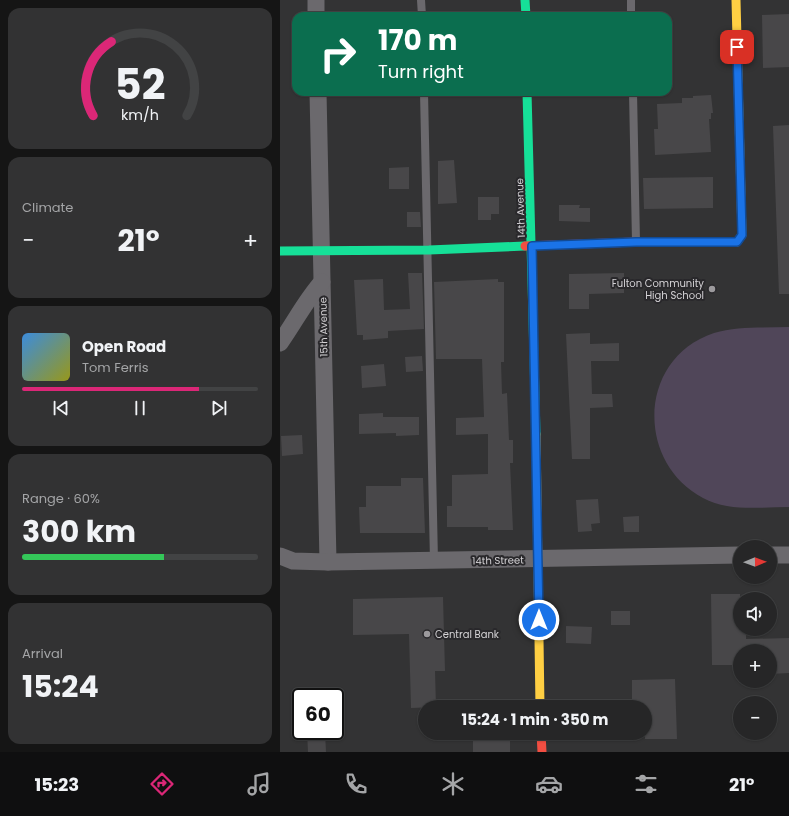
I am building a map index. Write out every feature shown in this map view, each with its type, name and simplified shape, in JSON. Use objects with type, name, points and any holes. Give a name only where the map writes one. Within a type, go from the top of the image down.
[{"type":"street","points":[[316,0],[316,12]]},
{"type":"street","points":[[525,0],[526,12]]},
{"type":"street","points":[[280,251],[429,250],[636,242],[737,242],[742,235],[736,0]]},
{"type":"street","name":"15th Avenue","points":[[318,96],[328,562]]},
{"type":"street","name":"14th Avenue","points":[[528,96],[539,559],[540,700]]},
{"type":"street","points":[[280,343],[292,326],[308,298],[322,282]]},
{"type":"street","name":"14th Street","points":[[280,556],[293,561],[328,562],[733,555]]},
{"type":"street","points":[[777,555],[789,555]]},
{"type":"street","points":[[541,740],[542,752]]},
{"type":"lane","points":[[421,0],[422,12]]},
{"type":"lane","points":[[631,0],[631,12]]},
{"type":"lane","points":[[424,96],[429,250],[434,561]]},
{"type":"lane","points":[[633,96],[636,242]]},
{"type":"shaded area","points":[[789,327],[789,507],[734,507],[703,498],[681,482],[665,461],[657,437],[654,411],[659,387],[671,364],[689,346],[714,333],[741,328]]},
{"type":"building","points":[[789,14],[789,67],[763,68],[762,15]]},
{"type":"building","points":[[711,95],[713,113],[711,113],[711,119],[709,119],[711,152],[655,155],[654,129],[658,129],[657,104],[682,103],[682,98]]},
{"type":"building","points":[[789,125],[789,294],[779,294],[773,126]]},
{"type":"building","points":[[454,160],[457,203],[438,204],[438,161]]},
{"type":"building","points":[[409,167],[409,189],[389,189],[389,168]]},
{"type":"building","points":[[713,177],[713,208],[644,209],[643,178]]},
{"type":"building","points":[[478,197],[499,197],[499,214],[491,214],[491,220],[478,220]]},
{"type":"building","points":[[559,205],[580,205],[579,208],[590,208],[590,222],[559,221]]},
{"type":"building","points":[[407,212],[420,212],[421,227],[407,227]]},
{"type":"building","points":[[408,273],[422,273],[424,329],[388,331],[388,338],[363,340],[363,335],[357,335],[354,280],[383,279],[384,310],[410,309]]},
{"type":"building","points":[[624,273],[624,293],[589,294],[589,309],[569,309],[569,274]]},
{"type":"building","points":[[498,279],[498,282],[504,282],[504,362],[501,362],[502,394],[507,393],[509,440],[513,440],[513,463],[510,463],[513,530],[488,530],[488,527],[447,527],[447,506],[452,506],[452,475],[488,474],[488,434],[456,435],[456,418],[484,417],[482,359],[436,359],[434,282]]},
{"type":"building","points":[[590,333],[590,344],[619,343],[619,361],[591,361],[592,394],[612,394],[613,407],[590,408],[590,459],[572,459],[566,334]]},
{"type":"building","points":[[422,356],[423,371],[406,372],[405,357]]},
{"type":"building","points":[[384,364],[386,386],[362,388],[361,366]]},
{"type":"building","points":[[383,413],[383,417],[419,417],[419,435],[396,436],[396,433],[359,434],[359,414]]},
{"type":"building","points":[[302,435],[303,454],[282,456],[281,436]]},
{"type":"building","points":[[401,478],[423,478],[425,533],[360,533],[359,507],[366,507],[366,486],[401,486]]},
{"type":"building","points":[[598,499],[600,523],[591,524],[592,531],[578,532],[576,500]]},
{"type":"building","points":[[639,516],[639,532],[624,532],[623,517]]},
{"type":"building","points":[[711,594],[733,594],[733,636],[746,636],[746,639],[789,638],[789,673],[777,674],[777,644],[733,644],[733,665],[712,665]]},
{"type":"building","name":"Central Bank","points":[[443,597],[445,671],[435,671],[436,700],[418,700],[418,708],[411,708],[409,634],[353,635],[353,599]]},
{"type":"building","points":[[611,611],[630,611],[630,625],[611,625]]},
{"type":"building","points":[[566,626],[592,627],[591,644],[566,643]]},
{"type":"building","points":[[675,679],[677,739],[652,739],[652,700],[632,700],[632,680]]},
{"type":"building","points":[[307,740],[325,740],[326,752],[308,752]]},
{"type":"building","points":[[473,740],[510,740],[510,752],[473,752]]},
{"type":"traffic: fast","points":[[525,0],[526,12]]},
{"type":"traffic: fast","points":[[527,96],[536,434]]},
{"type":"traffic: fast","points":[[280,251],[429,250],[525,246]]},
{"type":"traffic: slow","points":[[690,242],[737,242],[742,235],[736,0]]},
{"type":"traffic: slow","points":[[536,434],[540,700]]},
{"type":"traffic: jam","points":[[525,246],[636,242],[690,242]]},
{"type":"traffic: jam","points":[[541,740],[542,752]]},
{"type":"place","name":"Fulton Community High School","points":[[712,289]]},
{"type":"place","name":"Central Bank","points":[[427,634]]},
{"type":"route","points":[[539,620],[539,551],[532,246],[636,242],[737,242],[742,235],[737,47]]}]
